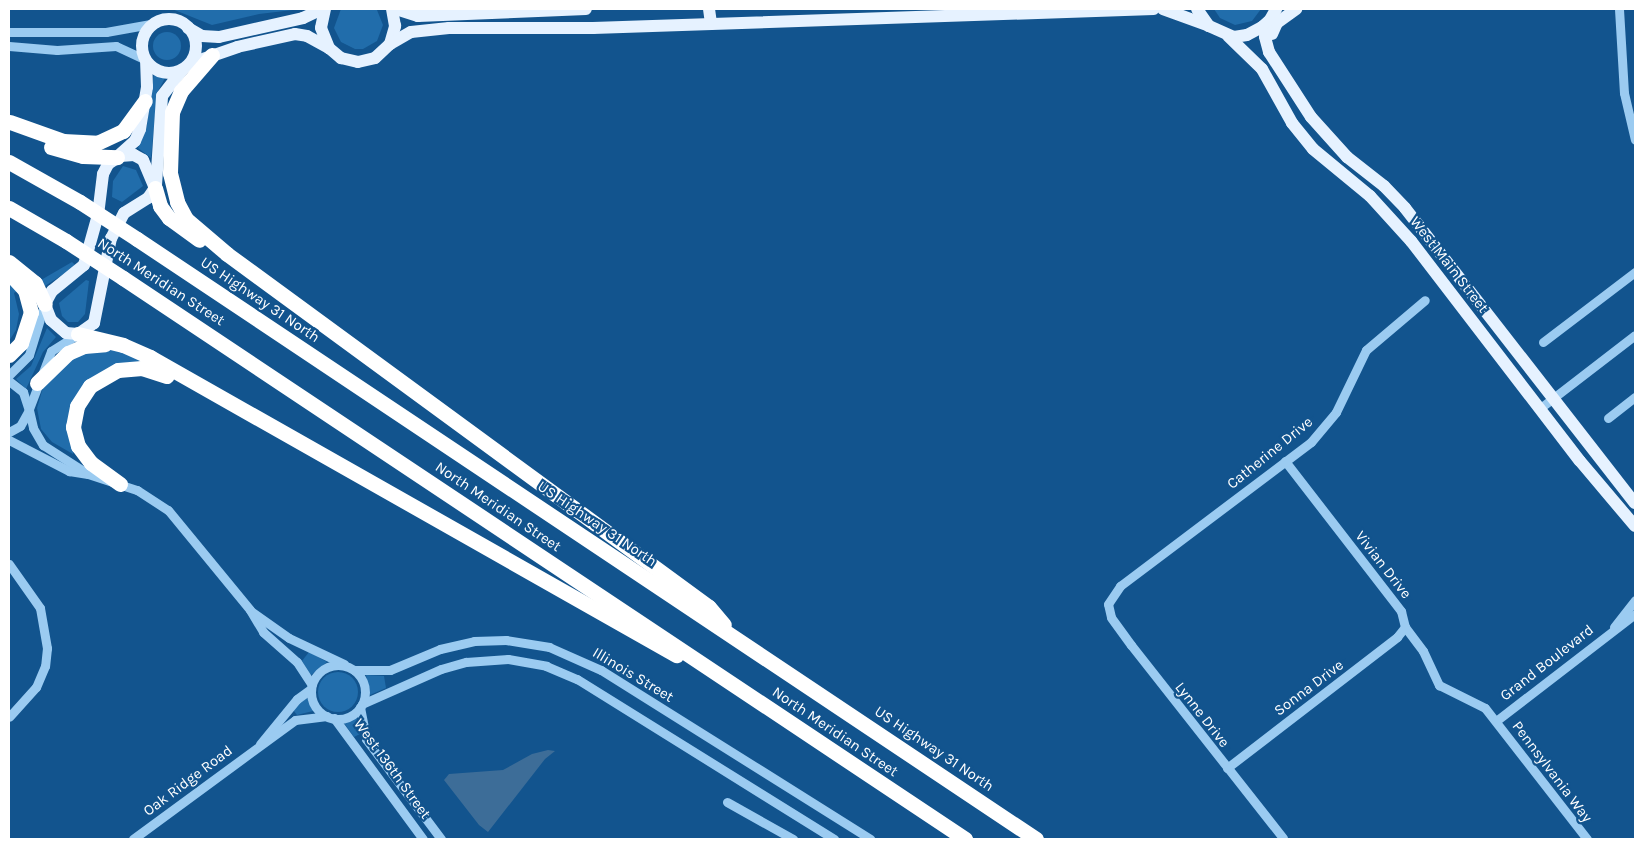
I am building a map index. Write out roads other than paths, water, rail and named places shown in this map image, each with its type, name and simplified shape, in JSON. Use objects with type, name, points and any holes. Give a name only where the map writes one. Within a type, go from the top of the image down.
[{"type":"highway","points":[[212,55],[174,104],[170,173],[177,202],[186,219],[227,254],[709,607],[733,637]]},
{"type":"highway","points":[[9,122],[63,141],[97,144],[123,131],[145,101]]},
{"type":"highway","points":[[9,122],[57,149],[83,156],[117,157]]},
{"type":"highway","name":"North Meridian Street","points":[[9,162],[80,202],[138,239]]},
{"type":"highway","points":[[155,188],[160,206],[175,225],[227,254]]},
{"type":"highway","name":"North Meridian Street","points":[[9,208],[124,278],[965,839]]},
{"type":"highway","name":"US Highway 31 North","points":[[138,239],[1036,839]]},
{"type":"highway","points":[[9,262],[35,283],[44,305]]},
{"type":"highway","points":[[9,273],[25,290],[30,312],[21,343],[9,355]]},
{"type":"highway","points":[[77,334],[117,343],[141,352],[550,582],[656,647],[712,671]]},
{"type":"highway","points":[[37,383],[72,351],[117,343]]},
{"type":"highway","points":[[120,484],[87,459],[76,440],[74,414],[90,386],[108,374],[136,368],[151,369],[211,392]]},
{"type":"main road","points":[[188,28],[196,48],[184,69],[162,96],[155,188],[148,198],[124,214],[116,226],[101,275],[98,315],[92,325],[77,334],[56,326],[44,305],[52,291],[84,265],[98,215],[103,174],[108,164],[137,136],[145,101],[146,60],[143,37],[156,23],[169,20],[188,28],[202,36],[219,37],[301,18],[323,9],[321,28],[329,48]]},
{"type":"main road","points":[[390,44],[395,26],[392,9]]},
{"type":"main road","points":[[396,9],[418,16],[586,9]]},
{"type":"main road","points":[[709,9],[711,24]]},
{"type":"main road","points":[[146,60],[151,67],[166,73],[184,69],[212,55],[295,34],[307,36],[329,48],[341,58],[358,62],[376,58],[390,44],[406,34],[421,30],[711,24],[1154,9]]},
{"type":"main road","name":"West Main Street","points":[[1163,9],[1209,26],[1228,36],[1256,62],[1292,123],[1312,149],[1370,196],[1411,241],[1540,409],[1635,526]]},
{"type":"main road","points":[[1197,9],[1209,26]]},
{"type":"main road","points":[[1228,36],[1247,35],[1272,17],[1297,9]]},
{"type":"main road","points":[[1269,46],[1277,23],[1297,9]]},
{"type":"main road","points":[[504,29],[509,23],[534,19],[550,10]]},
{"type":"main road","name":"West Main Street","points":[[1272,17],[1265,37],[1272,57],[1311,117],[1347,157],[1384,186],[1405,208],[1635,504]]},
{"type":"main road","points":[[117,157],[131,155],[142,160],[155,188]]},
{"type":"street","points":[[1619,9],[1624,85],[1635,140]]},
{"type":"street","points":[[9,32],[106,32],[156,23]]},
{"type":"street","points":[[9,46],[57,50],[116,46],[146,60]]},
{"type":"street","points":[[1542,342],[1635,272]]},
{"type":"street","name":"Catherine Drive","points":[[1108,604],[1120,586],[1286,461],[1329,421],[1366,350],[1424,300]]},
{"type":"street","points":[[9,375],[29,356],[44,305]]},
{"type":"street","points":[[9,432],[20,426],[29,410],[37,383],[51,352],[77,334]]},
{"type":"street","points":[[1540,409],[1635,335]]},
{"type":"street","points":[[9,381],[23,392],[33,428],[43,445],[88,474]]},
{"type":"street","points":[[1608,418],[1635,397]]},
{"type":"street","points":[[9,440],[53,465],[120,484],[144,494],[173,514],[252,612],[264,632],[297,662],[311,687],[313,702],[331,717],[348,717],[361,706],[441,669],[466,662],[508,659],[546,666],[577,679],[834,839]]},
{"type":"street","name":"Vivian Drive","points":[[1286,461],[1401,610],[1405,627],[1423,651],[1439,685],[1485,708],[1496,721]]},
{"type":"street","points":[[9,564],[40,608],[47,648],[45,666],[36,687],[10,714]]},
{"type":"street","name":"Grand Boulevard","points":[[1614,628],[1635,600]]},
{"type":"street","name":"Lynne Drive","points":[[1108,604],[1111,617],[1126,638],[1226,768],[1283,838]]},
{"type":"street","points":[[252,612],[289,638],[351,668],[364,683],[361,706]]},
{"type":"street","name":"Grand Boulevard","points":[[1496,721],[1614,628],[1635,614]]},
{"type":"street","name":"Sonna Drive","points":[[1226,768],[1397,638],[1405,627]]},
{"type":"street","name":"Illinois Street","points":[[351,668],[390,670],[440,649],[474,641],[521,641],[555,649],[601,670],[870,839]]},
{"type":"street","points":[[311,687],[325,668],[334,665],[351,668]]},
{"type":"street","name":"Oak Ridge Road","points":[[260,744],[297,699],[311,687]]},
{"type":"street","name":"West 136th Street","points":[[361,706],[369,743],[435,837]]},
{"type":"street","name":"Oak Ridge Road","points":[[133,839],[260,744],[298,719],[331,717]]},
{"type":"street","name":"West 136th Street","points":[[331,717],[423,839]]},
{"type":"street","name":"Pennsylvania Way","points":[[1496,721],[1586,839]]},
{"type":"street","points":[[728,802],[793,839]]}]
